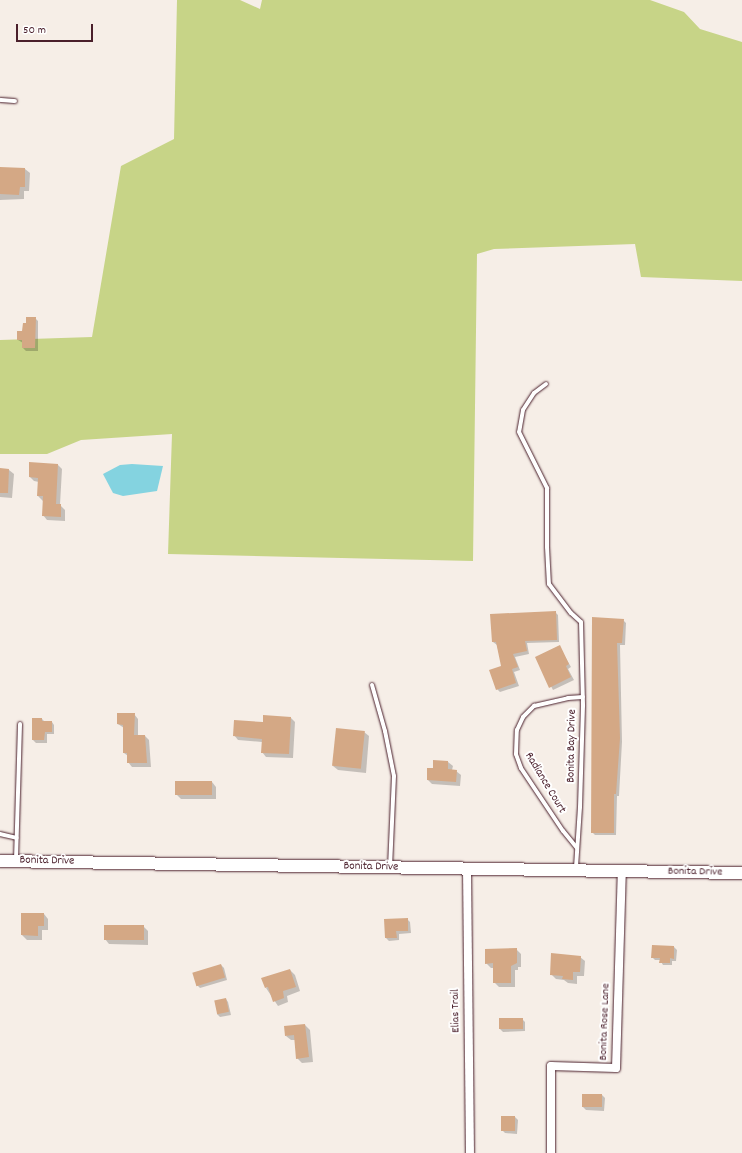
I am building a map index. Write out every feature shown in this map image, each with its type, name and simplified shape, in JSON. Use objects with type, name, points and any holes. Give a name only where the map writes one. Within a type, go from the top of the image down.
[{"type":"street","name":"Bonita Drive","points":[[0,861],[742,873]]},
{"type":"street","name":"Elias Trail","points":[[467,868],[470,1153]]},
{"type":"street","name":"Bonita Rose Lane","points":[[551,1153],[551,1066],[616,1068],[622,871]]},
{"type":"lane","points":[[0,100],[15,100]]},
{"type":"lane","name":"Bonita Bay Drive","points":[[546,384],[534,393],[523,410],[519,432],[547,488],[546,547],[549,584],[571,613],[581,622],[583,697],[580,807],[576,870]]},
{"type":"lane","points":[[372,685],[385,731],[394,776],[390,867]]},
{"type":"lane","name":"Radiance Court","points":[[577,848],[563,831],[521,768],[516,754],[516,730],[523,718],[534,706],[568,698],[583,697]]},
{"type":"lane","points":[[16,861],[20,724]]},
{"type":"lane","points":[[0,834],[17,838]]},
{"type":"green space","points":[[177,0],[240,0],[260,9],[262,0],[650,0],[684,12],[700,29],[742,42],[742,281],[641,277],[635,244],[494,249],[477,254],[473,561],[168,554],[172,434],[81,440],[47,454],[0,454],[0,340],[92,337],[121,166],[174,139]]},
{"type":"water","points":[[132,464],[163,466],[157,491],[123,496],[113,493],[103,474],[120,465]]},
{"type":"building","points":[[0,167],[25,168],[25,187],[20,187],[19,195],[0,194]]},
{"type":"building","points":[[26,317],[36,317],[35,348],[22,348],[22,340],[17,340],[17,331],[22,331],[23,323],[26,323]]},
{"type":"building","points":[[29,462],[58,464],[56,504],[61,504],[61,517],[42,516],[43,496],[37,496],[38,478],[29,477]]},
{"type":"building","points":[[0,468],[9,469],[8,493],[0,493]]},
{"type":"building","points":[[556,611],[557,640],[525,641],[527,651],[513,654],[518,667],[512,669],[516,683],[496,690],[489,670],[501,666],[496,642],[492,642],[490,614]]},
{"type":"building","points":[[592,617],[624,619],[622,643],[617,643],[620,738],[616,794],[614,794],[614,833],[591,833]]},
{"type":"building","points":[[560,645],[569,664],[566,666],[571,677],[549,688],[535,657]]},
{"type":"building","points":[[117,713],[135,713],[134,735],[145,735],[147,763],[127,763],[127,753],[123,753],[123,725],[117,724]]},
{"type":"building","points":[[263,715],[291,717],[289,754],[261,753],[262,739],[233,736],[234,720],[263,722]]},
{"type":"building","points":[[32,718],[42,718],[42,721],[52,721],[52,732],[45,732],[44,740],[32,740]]},
{"type":"building","points":[[336,728],[365,731],[361,769],[332,766]]},
{"type":"building","points":[[433,760],[448,761],[448,769],[457,770],[456,782],[427,780],[427,768],[433,768]]},
{"type":"building","points":[[175,781],[212,781],[212,795],[175,795]]},
{"type":"building","points":[[21,913],[44,913],[44,926],[38,926],[38,936],[21,935]]},
{"type":"building","points":[[408,918],[408,931],[396,931],[397,938],[385,938],[384,919]]},
{"type":"building","points":[[104,925],[144,925],[144,940],[104,940]]},
{"type":"building","points":[[652,945],[674,946],[674,959],[670,958],[670,963],[659,963],[660,958],[651,958]]},
{"type":"building","points":[[517,948],[517,963],[511,966],[511,983],[493,983],[493,963],[485,964],[485,949]]},
{"type":"building","points":[[551,953],[581,956],[580,972],[573,972],[573,980],[562,979],[563,976],[550,975]]},
{"type":"building","points":[[221,964],[225,977],[196,986],[192,973]]},
{"type":"building","points":[[290,969],[296,987],[283,991],[284,998],[273,1002],[268,987],[265,988],[261,978]]},
{"type":"building","points":[[226,998],[229,1012],[217,1014],[214,1000]]},
{"type":"building","points":[[499,1018],[523,1018],[523,1029],[499,1029]]},
{"type":"building","points":[[305,1024],[309,1057],[296,1059],[294,1035],[285,1036],[284,1026]]},
{"type":"building","points":[[582,1094],[602,1094],[602,1107],[582,1107]]},
{"type":"building","points":[[501,1116],[515,1116],[515,1131],[501,1131]]}]
